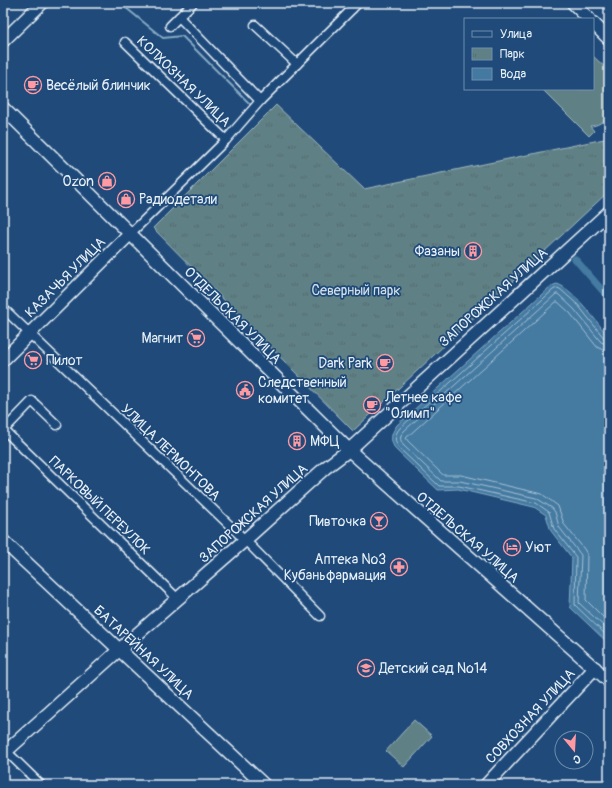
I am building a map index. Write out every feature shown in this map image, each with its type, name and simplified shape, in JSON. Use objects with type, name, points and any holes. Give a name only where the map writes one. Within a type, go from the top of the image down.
[{"type":"street","points":[[3,41],[42,3]]},
{"type":"street","points":[[170,26],[193,3]]},
{"type":"street","points":[[573,3],[588,18]]},
{"type":"street","points":[[131,234],[226,140],[260,101],[352,5]]},
{"type":"street","points":[[179,16],[260,101]]},
{"type":"street","points":[[594,24],[609,39]]},
{"type":"street","points":[[255,25],[297,64]]},
{"type":"street","name":"КОЛХОЗНАЯ УЛИЦА","points":[[125,42],[226,140]]},
{"type":"street","name":"ОТДЕЛЬСКАЯ УЛИЦА","points":[[3,108],[349,450],[609,681]]},
{"type":"street","name":"ЗАПОРОЖСКАЯ УЛИЦА","points":[[4,751],[325,468],[349,450],[609,212]]},
{"type":"street","name":"КАЗАЧЬЯ УЛИЦА","points":[[3,360],[131,234]]},
{"type":"street","name":"УЛИЦА ЛЕРМОНТОВА","points":[[3,308],[245,540],[320,616]]},
{"type":"street","name":"ПАРКОВЫЙ ПЕРЕУЛОК","points":[[57,424],[32,401],[3,430],[178,599]]},
{"type":"street","name":"БАТАРЕЙНАЯ УЛИЦА","points":[[3,541],[264,785]]},
{"type":"street","name":"СОВХОЗНАЯ УЛИЦА","points":[[486,785],[595,668]]},
{"type":"street","points":[[4,751],[41,785]]},
{"type":"green space","points":[[594,57],[609,71],[609,116],[598,124],[590,126],[594,131],[589,136],[543,90],[594,90]]},
{"type":"green space","name":"Северный парк","points":[[276,105],[364,189],[609,138],[609,191],[353,431],[153,228]]},
{"type":"green space","points":[[414,720],[432,736],[404,767],[386,751]]},
{"type":"water","points":[[557,284],[571,292],[578,299],[609,337],[609,644],[570,607],[572,558],[551,531],[546,515],[534,507],[458,489],[438,490],[396,450],[392,441],[392,435],[397,425],[551,286]]},
{"type":"waterway","points":[[120,3],[163,38],[182,36],[251,105]]},
{"type":"waterway","points":[[575,259],[609,298]]},
{"type":"place","name":"Весёлый блинчик","points":[[33,85]]},
{"type":"place","name":"Ozon","points":[[107,181]]},
{"type":"place","name":"Радиодетали","points":[[126,199]]},
{"type":"place","name":"Фазаны","points":[[473,251]]},
{"type":"place","name":"Магнит","points":[[196,338]]},
{"type":"place","name":"Пилот","points":[[33,360]]},
{"type":"place","name":"Dark Park","points":[[385,363]]},
{"type":"place","name":"Следственный комитет","points":[[245,390]]},
{"type":"place","name":"Летнее кафе \"Олимп\"","points":[[372,405]]},
{"type":"place","name":"МФЦ","points":[[297,441]]},
{"type":"place","name":"Пивточка","points":[[379,521]]},
{"type":"place","name":"Уют","points":[[512,547]]},
{"type":"place","name":"Аптека №3 Кубаньфармация","points":[[399,567]]},
{"type":"place","name":"Детский сад №14","points":[[366,668]]}]
